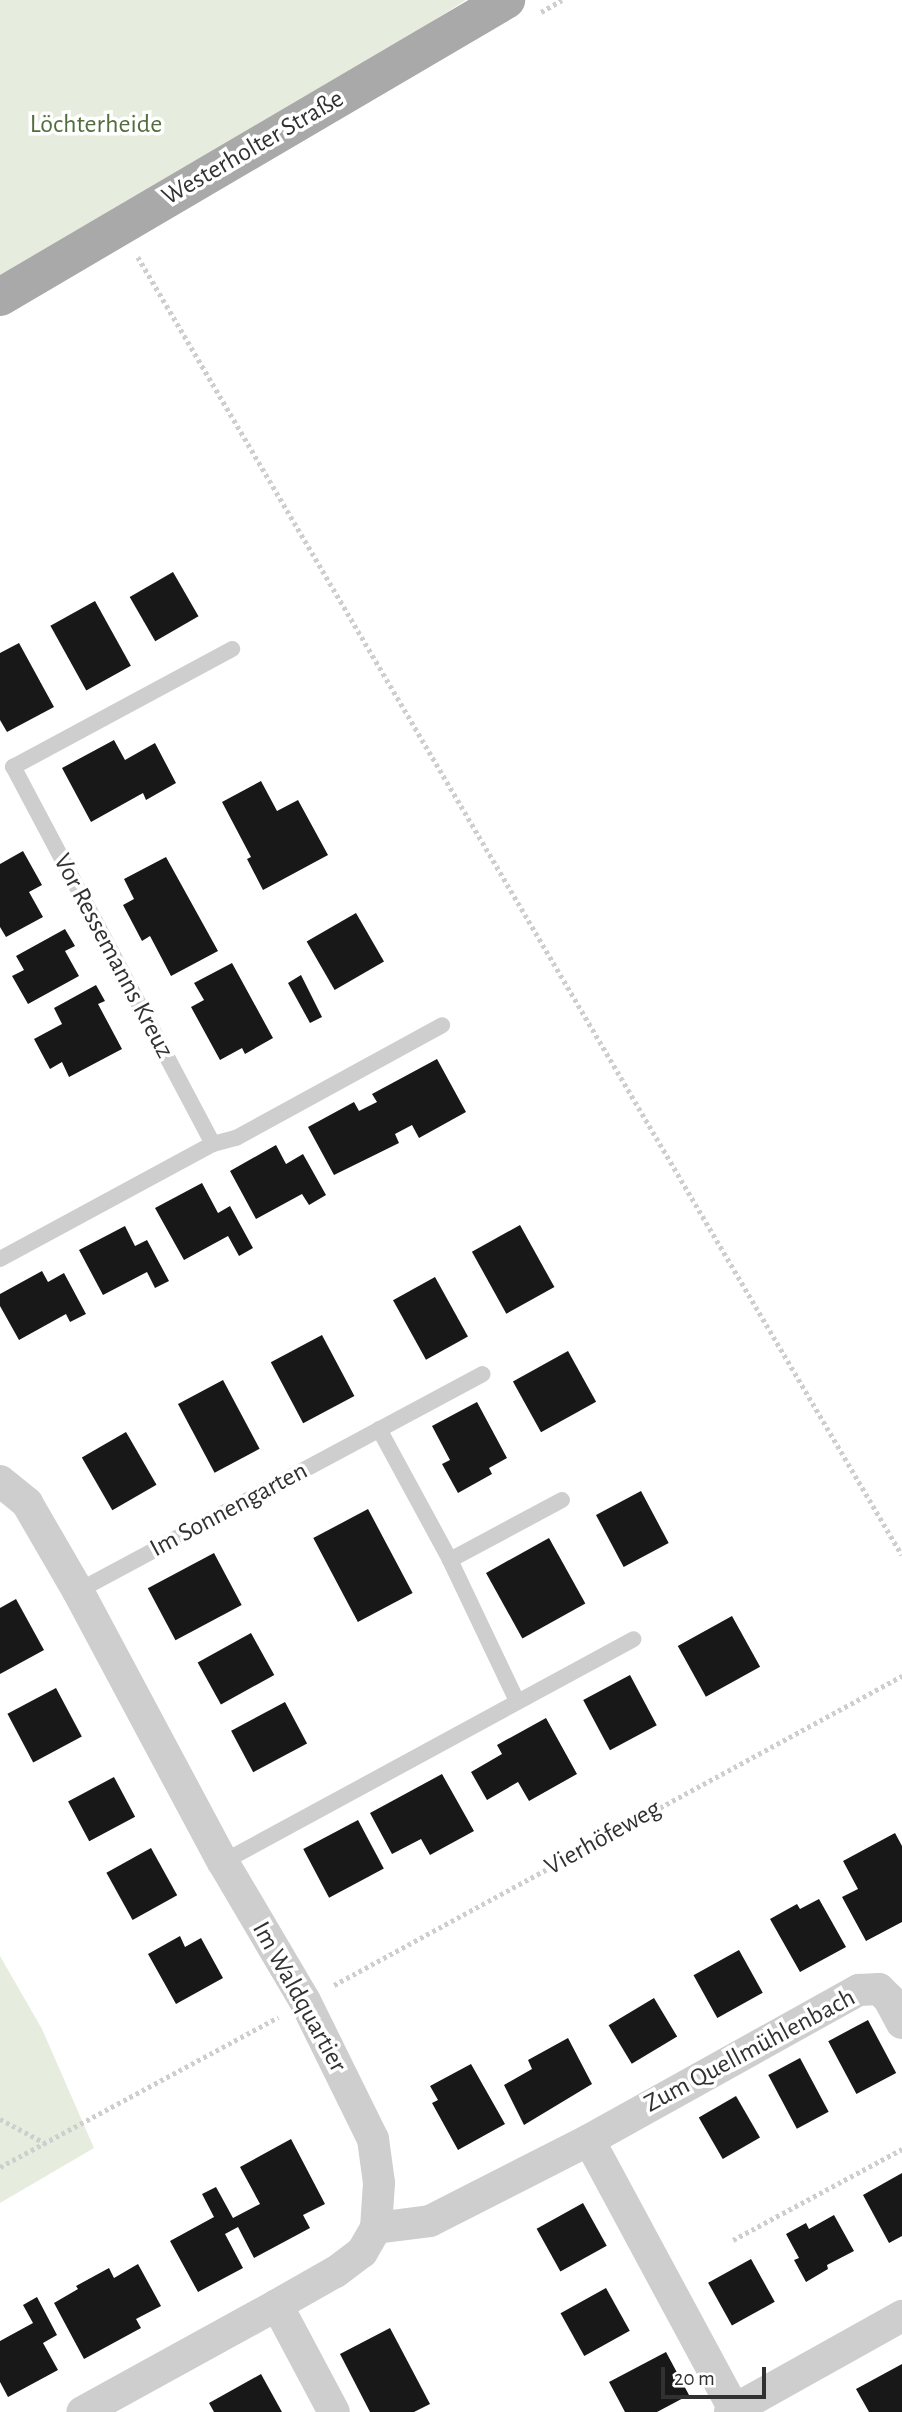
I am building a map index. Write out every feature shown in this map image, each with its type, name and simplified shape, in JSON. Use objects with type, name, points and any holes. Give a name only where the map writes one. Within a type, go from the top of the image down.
[{"type":"main road","name":"Westerholter Straße","points":[[0,297],[506,0]]},
{"type":"street","name":"Im Waldquartier","points":[[0,1480],[27,1503],[78,1591],[223,1862],[305,2001],[373,2139],[379,2183],[376,2228]]},
{"type":"street","name":"Zum Quellmühlenbach","points":[[376,2228],[430,2221],[589,2140],[859,1990],[879,1989],[889,1999],[902,2023]]},
{"type":"street","points":[[589,2140],[732,2410],[902,2316]]},
{"type":"street","points":[[82,2412],[335,2272],[362,2252],[376,2228]]},
{"type":"street","points":[[277,2305],[334,2412]]},
{"type":"lane","name":"Vor Ressemanns Kreuz","points":[[213,1144],[7,771],[232,649]]},
{"type":"lane","points":[[0,1259],[213,1144],[236,1138],[442,1024]]},
{"type":"lane","name":"Im Sonnengarten","points":[[78,1591],[482,1374]]},
{"type":"lane","points":[[379,1429],[450,1560],[517,1701]]},
{"type":"lane","points":[[450,1560],[562,1500]]},
{"type":"lane","points":[[223,1862],[633,1639]]},
{"type":"path","points":[[120,226],[902,1555]]},
{"type":"path","name":"Vierhöfeweg","points":[[0,2166],[902,1676]]},
{"type":"path","points":[[0,2119],[46,2143]]},
{"type":"path","points":[[733,2240],[902,2149]]},
{"type":"green space","name":"Löchterheide","points":[[0,0],[466,0],[113,223],[0,287]]},
{"type":"green space","points":[[0,1956],[42,2029],[94,2148],[0,2203]]},
{"type":"building","points":[[173,572],[198,616],[155,641],[130,597]]},
{"type":"building","points":[[95,601],[131,666],[86,690],[50,626]]},
{"type":"building","points":[[19,643],[54,707],[7,732],[0,720],[0,653]]},
{"type":"building","points":[[114,740],[125,760],[155,743],[176,783],[146,800],[143,793],[91,822],[62,768]]},
{"type":"building","points":[[261,781],[277,811],[298,800],[328,855],[263,890],[247,859],[251,857],[222,802]]},
{"type":"building","points":[[23,851],[42,885],[29,892],[43,917],[6,937],[0,927],[0,864]]},
{"type":"building","points":[[166,857],[218,951],[171,976],[150,936],[142,941],[123,905],[134,899],[124,879]]},
{"type":"building","points":[[356,913],[384,961],[335,990],[307,942]]},
{"type":"building","points":[[65,929],[75,946],[65,951],[79,976],[28,1004],[12,976],[24,970],[16,956]]},
{"type":"building","points":[[232,963],[273,1038],[245,1054],[242,1048],[220,1060],[191,1007],[204,1000],[194,983]]},
{"type":"building","points":[[301,975],[322,1017],[310,1023],[288,983]]},
{"type":"building","points":[[96,985],[105,1001],[98,1004],[122,1049],[69,1077],[62,1062],[50,1069],[34,1039],[62,1024],[54,1008]]},
{"type":"building","points":[[437,1059],[466,1112],[419,1138],[412,1125],[395,1134],[399,1143],[334,1175],[308,1127],[354,1102],[359,1111],[377,1102],[372,1094]]},
{"type":"building","points":[[276,1145],[286,1164],[303,1154],[326,1195],[309,1205],[302,1194],[256,1219],[230,1171]]},
{"type":"building","points":[[202,1183],[218,1213],[230,1206],[253,1248],[239,1256],[228,1236],[184,1260],[155,1208]]},
{"type":"building","points":[[520,1225],[554,1287],[506,1314],[472,1252]]},
{"type":"building","points":[[125,1226],[135,1246],[147,1240],[169,1281],[155,1288],[147,1272],[103,1295],[79,1250]]},
{"type":"building","points":[[42,1271],[48,1282],[64,1273],[86,1314],[70,1322],[66,1314],[19,1340],[0,1306],[0,1294]]},
{"type":"building","points":[[435,1277],[468,1336],[426,1360],[393,1300]]},
{"type":"building","points":[[322,1335],[354,1396],[303,1423],[271,1362]]},
{"type":"building","points":[[568,1351],[596,1402],[541,1432],[513,1382]]},
{"type":"building","points":[[223,1380],[260,1449],[215,1473],[178,1404]]},
{"type":"building","points":[[477,1402],[507,1458],[489,1468],[492,1474],[458,1493],[442,1464],[450,1460],[432,1426]]},
{"type":"building","points":[[126,1432],[156,1485],[112,1510],[82,1458]]},
{"type":"building","points":[[641,1491],[669,1543],[624,1567],[596,1515]]},
{"type":"building","points":[[368,1509],[413,1593],[358,1622],[313,1538]]},
{"type":"building","points":[[549,1538],[585,1604],[522,1639],[486,1573]]},
{"type":"building","points":[[214,1553],[242,1605],[175,1640],[148,1588]]},
{"type":"building","points":[[16,1599],[44,1650],[0,1674],[0,1608]]},
{"type":"building","points":[[732,1616],[760,1667],[706,1697],[678,1646]]},
{"type":"building","points":[[251,1633],[274,1675],[221,1705],[198,1663]]},
{"type":"building","points":[[630,1675],[657,1725],[610,1750],[583,1700]]},
{"type":"building","points":[[56,1688],[82,1737],[33,1762],[7,1714]]},
{"type":"building","points":[[285,1702],[307,1743],[253,1772],[231,1731]]},
{"type":"building","points":[[546,1718],[577,1774],[529,1801],[518,1782],[487,1800],[471,1772],[502,1754],[497,1745]]},
{"type":"building","points":[[442,1774],[474,1831],[430,1855],[421,1839],[392,1854],[370,1813]]},
{"type":"building","points":[[114,1777],[135,1817],[89,1841],[68,1801]]},
{"type":"building","points":[[358,1820],[384,1869],[329,1898],[303,1849]]},
{"type":"building","points":[[895,1833],[902,1846],[902,1922],[866,1941],[842,1897],[858,1889],[843,1861]]},
{"type":"building","points":[[151,1848],[177,1895],[133,1920],[106,1873]]},
{"type":"building","points":[[819,1899],[846,1947],[800,1972],[770,1919],[797,1904],[800,1909]]},
{"type":"building","points":[[180,1936],[185,1947],[201,1938],[223,1978],[176,2004],[148,1954]]},
{"type":"building","points":[[739,1950],[763,1993],[717,2018],[694,1975]]},
{"type":"building","points":[[654,1998],[677,2037],[632,2064],[609,2025]]},
{"type":"building","points":[[868,2020],[896,2073],[856,2094],[828,2041]]},
{"type":"building","points":[[568,2038],[592,2084],[524,2125],[504,2085],[532,2069],[528,2060]]},
{"type":"building","points":[[800,2058],[829,2112],[797,2129],[768,2075]]},
{"type":"building","points":[[471,2064],[505,2124],[458,2150],[432,2103],[438,2100],[430,2086]]},
{"type":"building","points":[[736,2096],[760,2138],[723,2159],[699,2118]]},
{"type":"building","points":[[291,2139],[325,2204],[303,2215],[310,2228],[254,2258],[238,2227],[225,2234],[243,2268],[198,2292],[170,2241],[214,2217],[202,2194],[216,2187],[233,2218],[260,2204],[240,2167]]},
{"type":"building","points":[[902,2173],[902,2236],[889,2243],[863,2195]]},
{"type":"building","points":[[583,2203],[607,2246],[560,2272],[537,2229]]},
{"type":"building","points":[[834,2215],[854,2251],[827,2265],[828,2269],[806,2282],[794,2260],[799,2258],[786,2234],[806,2223],[809,2229]]},
{"type":"building","points":[[751,2259],[775,2302],[732,2326],[708,2283]]},
{"type":"building","points":[[138,2264],[161,2306],[136,2319],[141,2328],[84,2359],[54,2303],[78,2289],[76,2286],[109,2268],[114,2278]]},
{"type":"building","points":[[606,2288],[630,2331],[584,2356],[561,2313]]},
{"type":"building","points":[[37,2297],[57,2335],[43,2343],[58,2370],[8,2397],[0,2382],[0,2341],[33,2323],[23,2305]]},
{"type":"building","points":[[390,2328],[430,2404],[414,2412],[370,2412],[340,2354]]},
{"type":"building","points":[[666,2352],[689,2395],[657,2412],[625,2412],[609,2382]]},
{"type":"building","points":[[902,2364],[902,2412],[869,2412],[856,2389]]},
{"type":"building","points":[[261,2374],[282,2412],[214,2412],[209,2403]]}]
